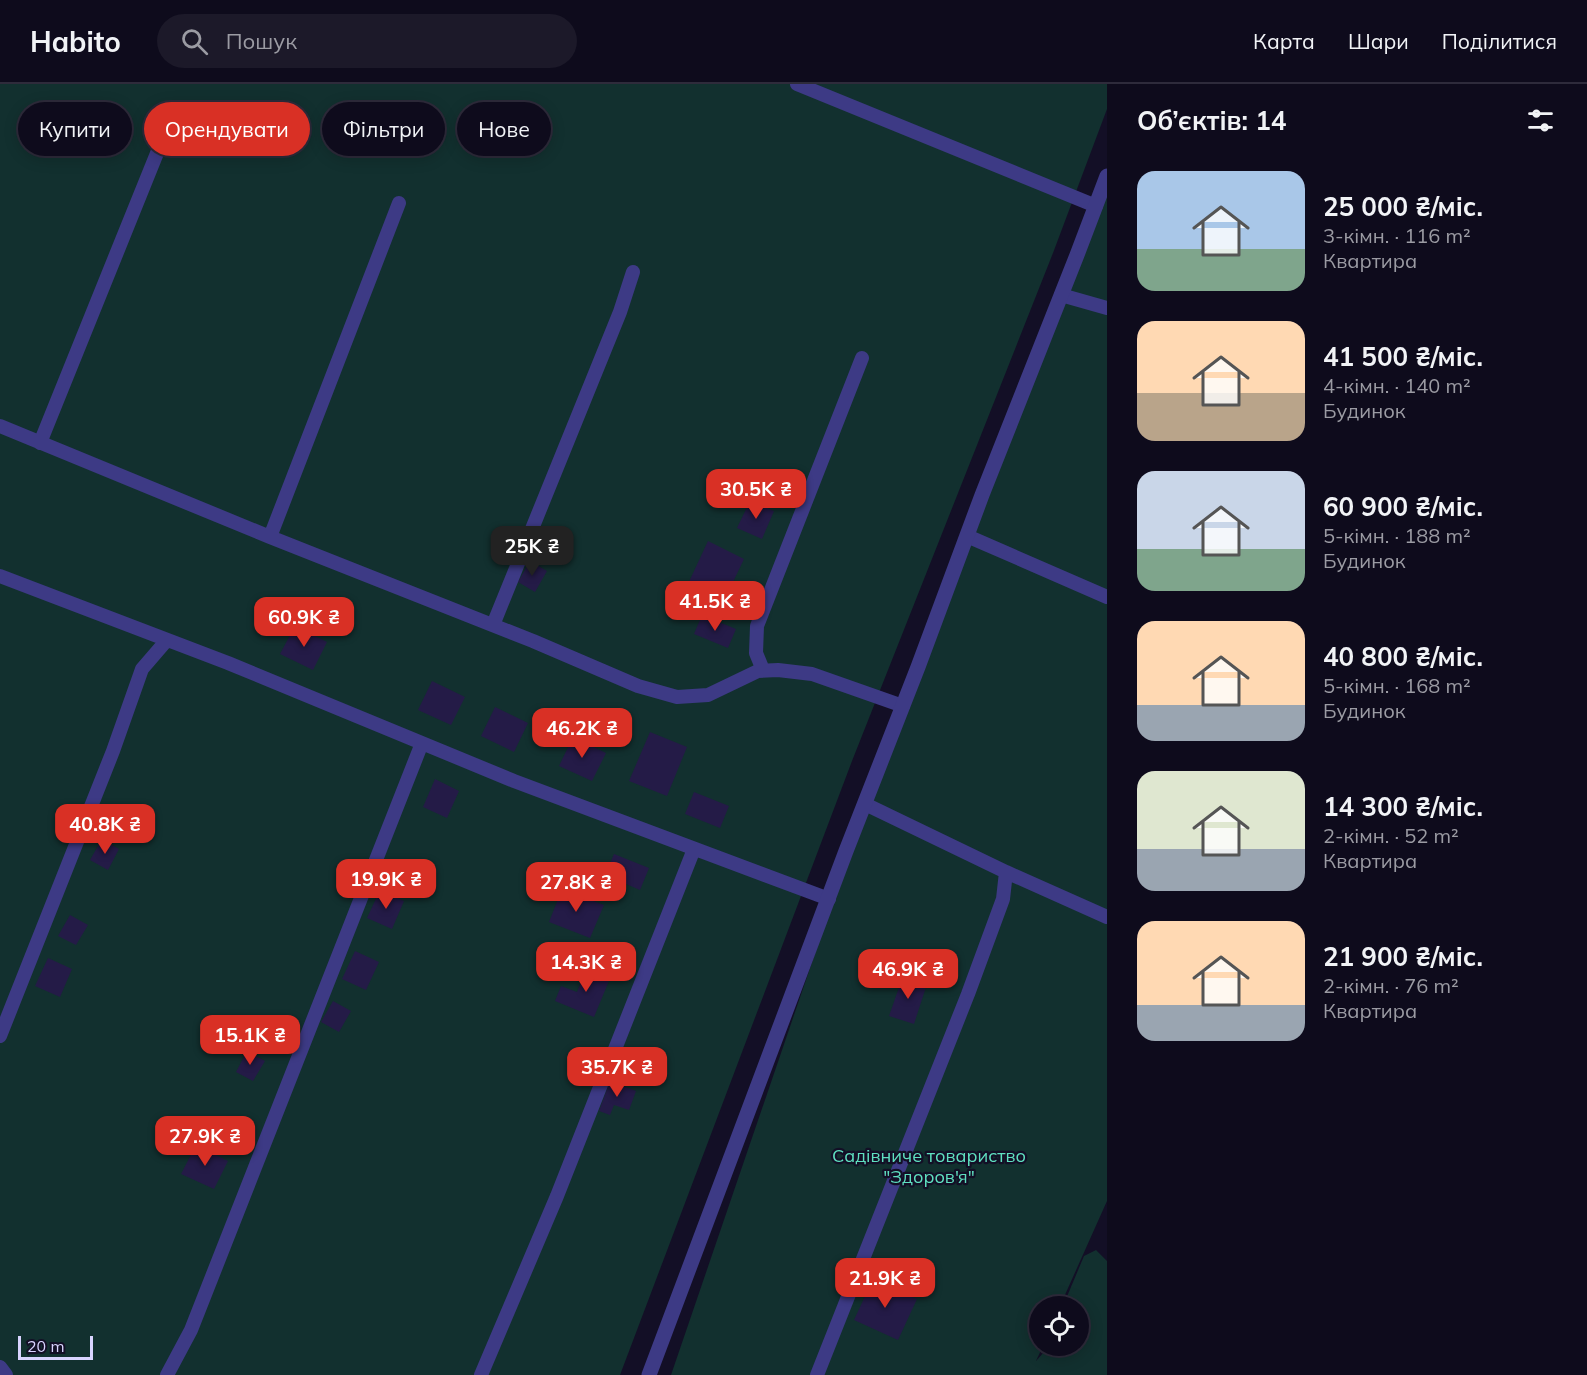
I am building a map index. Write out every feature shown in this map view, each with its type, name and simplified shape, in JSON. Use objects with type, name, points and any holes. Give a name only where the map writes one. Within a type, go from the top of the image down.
[{"type":"street","points":[[649,1375],[828,898],[1107,176]]},
{"type":"lane","points":[[797,84],[1096,206]]},
{"type":"lane","points":[[40,443],[156,156]]},
{"type":"lane","points":[[270,537],[399,203]]},
{"type":"lane","points":[[493,625],[620,312],[633,272]]},
{"type":"lane","points":[[1061,295],[1107,308]]},
{"type":"lane","points":[[763,670],[756,653],[757,626],[862,358]]},
{"type":"lane","points":[[0,426],[638,686],[677,697],[708,695],[758,671],[778,670],[812,674],[903,706]]},
{"type":"lane","points":[[967,536],[1107,597]]},
{"type":"lane","points":[[0,576],[167,640],[514,781],[828,898]]},
{"type":"lane","points":[[0,1036],[142,669],[167,640]]},
{"type":"lane","points":[[167,1375],[190,1330],[422,743]]},
{"type":"lane","points":[[864,804],[1107,917]]},
{"type":"lane","points":[[481,1375],[557,1196],[694,849]]},
{"type":"lane","points":[[817,1375],[968,994],[1003,899],[1006,872]]},
{"type":"lane","points":[[0,1367],[6,1375]]},
{"type":"green space","points":[[0,84],[1107,84],[1107,109],[1053,253],[852,761],[620,1375],[0,1375]]},
{"type":"green space","name":"Садівниче товариство \"Здоров'я\"","points":[[1107,192],[1107,1201],[1064,1296],[1029,1296],[1029,1356],[1038,1356],[1036,1361],[1040,1356],[1089,1356],[1089,1296],[1067,1296],[1084,1256],[1096,1250],[1107,1261],[1107,1375],[671,1375],[889,737]]},
{"type":"building","points":[[750,501],[774,511],[762,539],[737,528]]},
{"type":"building","points":[[708,541],[744,559],[723,603],[687,586]]},
{"type":"building","points":[[530,561],[547,571],[535,592],[518,582]]},
{"type":"building","points":[[702,615],[736,629],[728,648],[694,634]]},
{"type":"building","points":[[295,626],[327,642],[313,670],[280,654]]},
{"type":"building","points":[[432,681],[465,697],[451,725],[418,710]]},
{"type":"building","points":[[495,707],[528,723],[514,752],[481,736]]},
{"type":"building","points":[[650,732],[687,747],[667,796],[629,781]]},
{"type":"building","points":[[573,737],[606,753],[592,781],[559,766]]},
{"type":"building","points":[[435,779],[459,791],[447,818],[423,807]]},
{"type":"building","points":[[694,792],[729,806],[720,828],[685,814]]},
{"type":"building","points":[[102,839],[119,849],[108,870],[90,860]]},
{"type":"building","points":[[614,854],[649,868],[640,890],[605,875]]},
{"type":"building","points":[[562,889],[604,905],[590,938],[549,922]]},
{"type":"building","points":[[380,890],[404,901],[392,929],[367,918]]},
{"type":"building","points":[[70,915],[88,925],[76,945],[58,936]]},
{"type":"building","points":[[355,951],[379,962],[366,990],[342,979]]},
{"type":"building","points":[[48,958],[72,969],[60,997],[35,986]]},
{"type":"building","points":[[587,967],[611,976],[594,1017],[555,1001],[561,986],[577,992]]},
{"type":"building","points":[[903,976],[927,984],[914,1024],[889,1016]]},
{"type":"building","points":[[333,1001],[351,1011],[339,1032],[321,1022]]},
{"type":"building","points":[[247,1051],[265,1061],[253,1081],[236,1072]]},
{"type":"building","points":[[610,1081],[636,1091],[629,1110],[614,1105],[610,1115],[599,1111]]},
{"type":"building","points":[[196,1145],[228,1161],[214,1189],[181,1174]]},
{"type":"building","points":[[873,1279],[917,1299],[898,1340],[854,1320]]}]
